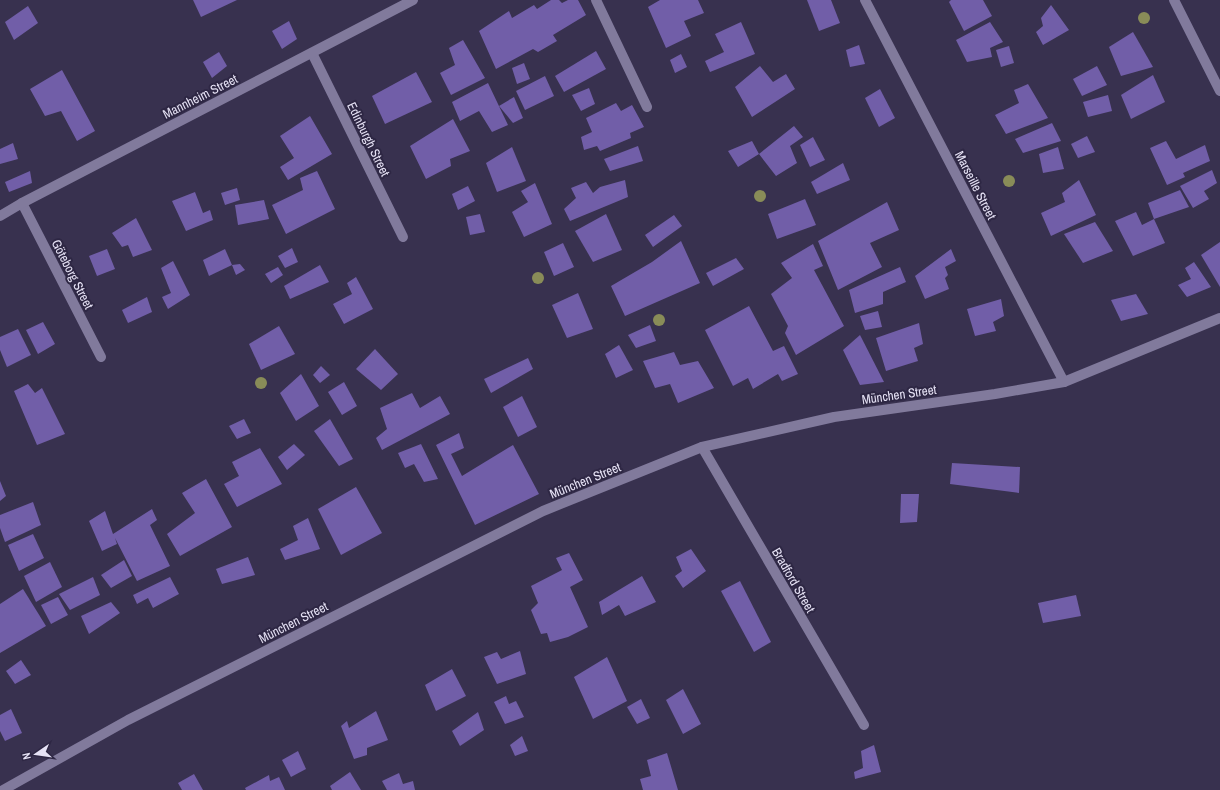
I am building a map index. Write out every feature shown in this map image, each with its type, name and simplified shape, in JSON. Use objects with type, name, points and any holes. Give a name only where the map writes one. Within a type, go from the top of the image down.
[{"type":"street","name":"Mannheim Street","points":[[0,216],[22,203],[413,0]]},
{"type":"street","points":[[596,0],[647,107]]},
{"type":"street","name":"Marseille Street","points":[[866,0],[1064,382]]},
{"type":"street","points":[[1174,0],[1220,91]]},
{"type":"street","name":"Edinburgh Street","points":[[312,53],[403,237]]},
{"type":"street","name":"Göteborg Street","points":[[22,203],[101,357]]},
{"type":"street","name":"München Street","points":[[3,790],[128,720],[543,511],[702,447],[834,417],[995,394],[1064,382],[1220,318]]},
{"type":"street","name":"Bradford Street","points":[[702,447],[864,725]]},
{"type":"building","points":[[193,0],[237,0],[201,17]]},
{"type":"building","points":[[551,0],[559,0],[562,3],[568,0],[578,0],[586,15],[553,35],[557,41],[538,52],[533,49],[496,69],[479,31],[509,11],[512,18],[534,5],[537,9]]},
{"type":"building","points":[[660,0],[698,0],[704,13],[684,21],[691,36],[666,48],[648,7]]},
{"type":"building","points":[[807,0],[831,0],[840,23],[819,31]]},
{"type":"building","points":[[951,0],[983,0],[992,16],[964,31],[949,2]]},
{"type":"building","points":[[1051,5],[1069,30],[1043,45],[1036,32],[1043,26],[1041,18]]},
{"type":"building","points":[[28,6],[38,23],[14,40],[5,22]]},
{"type":"building","points":[[289,21],[297,39],[282,49],[272,31]]},
{"type":"building","points":[[741,22],[755,54],[710,72],[705,61],[724,52],[715,34]]},
{"type":"building","points":[[990,22],[1003,42],[990,48],[992,57],[967,62],[956,40]]},
{"type":"building","points":[[1133,32],[1153,67],[1121,76],[1109,47]]},
{"type":"building","points":[[463,40],[485,78],[451,95],[440,73],[455,65],[449,48]]},
{"type":"building","points":[[859,45],[865,64],[850,67],[846,50]]},
{"type":"building","points":[[1009,46],[1014,63],[1001,67],[996,50]]},
{"type":"building","points":[[596,51],[606,69],[564,92],[555,76]]},
{"type":"building","points":[[219,52],[227,66],[212,78],[203,62]]},
{"type":"building","points":[[681,54],[687,67],[675,73],[670,60]]},
{"type":"building","points":[[524,63],[530,79],[517,84],[512,68]]},
{"type":"building","points":[[760,66],[773,82],[786,74],[795,89],[752,117],[735,87]]},
{"type":"building","points":[[1097,66],[1107,85],[1082,96],[1073,79]]},
{"type":"building","points":[[62,70],[95,131],[77,141],[61,111],[45,116],[30,89]]},
{"type":"building","points":[[416,72],[432,102],[385,124],[372,96]]},
{"type":"building","points":[[1153,75],[1165,102],[1131,119],[1121,95]]},
{"type":"building","points":[[545,76],[554,96],[525,110],[516,91]]},
{"type":"building","points":[[488,83],[508,125],[492,132],[479,111],[460,121],[452,102]]},
{"type":"building","points":[[1028,84],[1048,118],[1006,134],[995,115],[1019,103],[1014,90]]},
{"type":"building","points":[[589,88],[595,104],[581,111],[572,95]]},
{"type":"building","points":[[880,89],[895,118],[879,127],[865,98]]},
{"type":"building","points":[[1108,95],[1112,111],[1088,117],[1083,102]]},
{"type":"building","points":[[514,97],[523,118],[513,123],[499,106]]},
{"type":"building","points":[[616,103],[621,111],[632,105],[644,127],[630,133],[631,138],[600,151],[597,146],[584,150],[581,137],[592,132],[586,118]]},
{"type":"building","points":[[310,116],[332,154],[288,180],[280,167],[294,158],[280,136]]},
{"type":"building","points":[[453,119],[470,151],[450,159],[451,166],[426,179],[410,146]]},
{"type":"building","points":[[1052,123],[1061,141],[1023,153],[1015,139]]},
{"type":"building","points":[[794,126],[803,137],[790,146],[797,163],[776,176],[759,154]]},
{"type":"building","points":[[1087,136],[1095,152],[1078,158],[1071,144]]},
{"type":"building","points":[[813,137],[825,160],[810,167],[800,145]]},
{"type":"building","points":[[752,141],[759,154],[738,167],[728,151]]},
{"type":"building","points":[[1166,141],[1176,159],[1205,145],[1210,161],[1183,173],[1185,177],[1167,185],[1150,148]]},
{"type":"building","points":[[13,143],[18,159],[0,164],[0,149]]},
{"type":"building","points":[[638,146],[643,161],[610,171],[604,159]]},
{"type":"building","points":[[512,147],[526,181],[497,192],[486,163]]},
{"type":"building","points":[[1058,147],[1064,169],[1043,173],[1039,154]]},
{"type":"building","points":[[843,163],[850,180],[817,194],[811,182]]},
{"type":"building","points":[[1212,170],[1217,183],[1204,191],[1209,199],[1193,208],[1180,186]]},
{"type":"building","points":[[30,171],[32,183],[9,192],[5,182]]},
{"type":"building","points":[[317,171],[335,209],[286,234],[272,205],[303,190],[300,178]]},
{"type":"building","points":[[625,180],[628,197],[570,221],[564,209],[576,198],[571,188],[586,182],[593,193],[600,187]]},
{"type":"building","points":[[1079,180],[1096,215],[1051,236],[1041,213],[1065,202],[1062,193]]},
{"type":"building","points":[[535,183],[552,224],[524,237],[512,212],[528,202],[521,191]]},
{"type":"building","points":[[468,186],[475,201],[458,210],[452,194]]},
{"type":"building","points":[[237,188],[240,200],[225,205],[221,193]]},
{"type":"building","points":[[1180,190],[1189,207],[1154,219],[1148,203]]},
{"type":"building","points":[[195,192],[203,213],[210,210],[213,220],[186,231],[172,201]]},
{"type":"building","points":[[805,199],[816,225],[777,239],[768,214]]},
{"type":"building","points":[[264,200],[269,219],[238,225],[235,205]]},
{"type":"building","points":[[887,202],[899,230],[870,243],[882,267],[838,290],[818,241]]},
{"type":"building","points":[[1136,212],[1142,225],[1154,219],[1165,243],[1133,256],[1115,221]]},
{"type":"building","points":[[480,214],[485,232],[470,235],[466,217]]},
{"type":"building","points":[[606,214],[622,250],[593,262],[575,231]]},
{"type":"building","points":[[674,215],[682,226],[653,247],[645,235]]},
{"type":"building","points":[[136,218],[152,250],[133,257],[128,245],[122,247],[112,233]]},
{"type":"building","points":[[1095,222],[1113,251],[1083,263],[1064,234]]},
{"type":"building","points":[[681,241],[700,283],[625,316],[611,286],[652,262]]},
{"type":"building","points":[[1220,242],[1220,287],[1201,255]]},
{"type":"building","points":[[563,243],[574,267],[554,276],[544,252]]},
{"type":"building","points":[[813,244],[823,266],[814,270],[844,326],[796,355],[785,333],[788,326],[771,294],[792,278],[781,263]]},
{"type":"building","points":[[292,248],[298,262],[285,268],[278,256]]},
{"type":"building","points":[[107,249],[115,269],[97,276],[89,256]]},
{"type":"building","points":[[225,249],[232,265],[209,276],[203,260]]},
{"type":"building","points":[[951,249],[956,261],[945,267],[948,275],[945,278],[949,289],[925,299],[915,276]]},
{"type":"building","points":[[736,258],[744,269],[713,286],[706,273]]},
{"type":"building","points":[[173,261],[190,295],[168,309],[162,297],[171,293],[161,268]]},
{"type":"building","points":[[1194,262],[1211,287],[1187,297],[1178,285],[1191,279],[1185,268]]},
{"type":"building","points":[[240,264],[245,270],[236,275],[232,265]]},
{"type":"building","points":[[320,265],[329,282],[290,299],[284,286]]},
{"type":"building","points":[[278,267],[283,275],[271,283],[265,274]]},
{"type":"building","points":[[900,267],[906,282],[883,292],[883,304],[855,313],[849,290]]},
{"type":"building","points":[[356,277],[373,309],[344,324],[333,304],[352,294],[347,283]]},
{"type":"building","points":[[578,293],[593,329],[567,338],[552,305]]},
{"type":"building","points":[[1136,294],[1148,314],[1121,321],[1111,300]]},
{"type":"building","points":[[147,297],[152,312],[128,323],[122,310]]},
{"type":"building","points":[[1001,299],[1004,316],[993,322],[996,331],[975,336],[967,309]]},
{"type":"building","points":[[749,306],[773,351],[784,346],[798,374],[782,381],[778,374],[753,389],[748,378],[733,386],[705,330]]},
{"type":"building","points":[[878,311],[882,327],[865,330],[860,316]]},
{"type":"building","points":[[43,322],[55,344],[38,354],[26,330]]},
{"type":"building","points":[[919,323],[923,344],[914,348],[918,361],[886,371],[876,338]]},
{"type":"building","points":[[650,325],[656,341],[636,348],[628,335]]},
{"type":"building","points":[[279,326],[295,354],[261,370],[249,344]]},
{"type":"building","points":[[18,329],[31,355],[7,367],[0,350],[0,337]]},
{"type":"building","points":[[860,335],[884,382],[860,385],[843,350]]},
{"type":"building","points":[[619,345],[633,370],[616,378],[605,354]]},
{"type":"building","points":[[375,349],[398,374],[381,390],[356,369]]},
{"type":"building","points":[[674,352],[680,365],[698,361],[714,388],[678,403],[670,384],[655,388],[643,361]]},
{"type":"building","points":[[528,358],[533,369],[491,393],[484,379]]},
{"type":"building","points":[[321,366],[330,375],[320,383],[313,375]]},
{"type":"building","points":[[301,374],[319,406],[296,421],[280,393]]},
{"type":"building","points":[[344,382],[357,406],[342,415],[328,392]]},
{"type":"building","points":[[28,384],[35,393],[42,388],[65,434],[37,445],[14,391]]},
{"type":"building","points":[[412,393],[420,408],[440,396],[450,414],[382,450],[376,438],[387,429],[380,408]]},
{"type":"building","points":[[522,396],[537,427],[518,437],[503,407]]},
{"type":"building","points":[[244,419],[251,433],[237,439],[229,426]]},
{"type":"building","points":[[330,419],[353,459],[339,466],[314,431]]},
{"type":"building","points":[[459,433],[464,448],[451,454],[462,476],[513,445],[539,494],[475,525],[436,445]]},
{"type":"building","points":[[294,444],[305,455],[287,470],[278,457]]},
{"type":"building","points":[[421,444],[438,479],[424,482],[414,464],[405,468],[398,453]]},
{"type":"building","points":[[260,448],[282,484],[237,507],[224,484],[239,476],[232,462]]},
{"type":"building","points":[[952,463],[1020,467],[1019,493],[950,484]]},
{"type":"building","points":[[206,479],[232,527],[180,556],[167,534],[195,513],[182,493]]},
{"type":"building","points":[[0,481],[6,496],[0,501]]},
{"type":"building","points":[[356,487],[382,533],[341,555],[318,509]]},
{"type":"building","points":[[901,494],[919,494],[917,522],[900,523]]},
{"type":"building","points":[[33,502],[41,525],[5,542],[0,528],[0,515]]},
{"type":"building","points":[[152,509],[157,520],[150,525],[170,566],[137,581],[115,538],[117,544],[102,551],[89,521],[105,511],[113,534]]},
{"type":"building","points":[[308,518],[320,549],[285,560],[280,549],[298,540],[293,526]]},
{"type":"building","points":[[33,534],[44,558],[19,571],[8,545]]},
{"type":"building","points":[[691,549],[706,571],[683,588],[675,576],[682,571],[676,557]]},
{"type":"building","points":[[569,553],[583,580],[570,587],[588,627],[568,637],[550,642],[547,633],[541,634],[531,610],[538,603],[531,586],[562,570],[556,558]]},
{"type":"building","points":[[248,557],[255,575],[222,584],[216,569]]},
{"type":"building","points":[[124,560],[132,576],[111,588],[101,575]]},
{"type":"building","points":[[50,562],[62,587],[36,602],[24,576]]},
{"type":"building","points":[[642,576],[656,602],[625,616],[619,605],[602,615],[599,602]]},
{"type":"building","points":[[93,577],[100,595],[70,610],[59,594]]},
{"type":"building","points":[[170,577],[179,594],[153,608],[148,598],[137,604],[133,595]]},
{"type":"building","points":[[740,581],[771,642],[754,652],[721,591]]},
{"type":"building","points":[[23,589],[46,626],[0,653],[0,604]]},
{"type":"building","points":[[1076,595],[1081,616],[1043,623],[1038,603]]},
{"type":"building","points":[[58,597],[68,615],[51,624],[41,605]]},
{"type":"building","points":[[111,602],[120,613],[89,634],[81,616]]},
{"type":"building","points":[[520,651],[526,674],[497,684],[484,657],[497,652],[501,659]]},
{"type":"building","points":[[607,657],[627,701],[593,719],[574,677]]},
{"type":"building","points":[[21,660],[31,675],[15,684],[6,671]]},
{"type":"building","points":[[452,669],[466,696],[436,711],[425,685]]},
{"type":"building","points":[[683,689],[701,724],[683,734],[666,700]]},
{"type":"building","points":[[506,696],[509,704],[516,701],[524,717],[505,724],[494,702]]},
{"type":"building","points":[[641,699],[650,718],[637,724],[627,707]]},
{"type":"building","points":[[11,709],[22,733],[5,741],[0,731],[0,715]]},
{"type":"building","points":[[376,711],[388,740],[367,748],[367,755],[354,759],[341,726],[347,721],[349,728]]},
{"type":"building","points":[[478,712],[484,730],[460,746],[452,731]]},
{"type":"building","points":[[522,736],[528,751],[515,756],[510,745]]},
{"type":"building","points":[[874,745],[881,772],[855,779],[854,772],[863,768],[861,751]]},
{"type":"building","points":[[298,751],[306,769],[291,777],[282,760]]},
{"type":"building","points":[[667,753],[678,790],[643,790],[640,779],[651,776],[647,760]]},
{"type":"building","points":[[350,772],[361,790],[332,790],[330,786]]},
{"type":"building","points":[[399,773],[403,784],[413,781],[415,790],[387,790],[382,781]]},
{"type":"building","points":[[194,774],[203,790],[182,790],[178,783]]},
{"type":"building","points":[[269,775],[270,781],[279,777],[285,790],[246,790],[245,788]]}]
